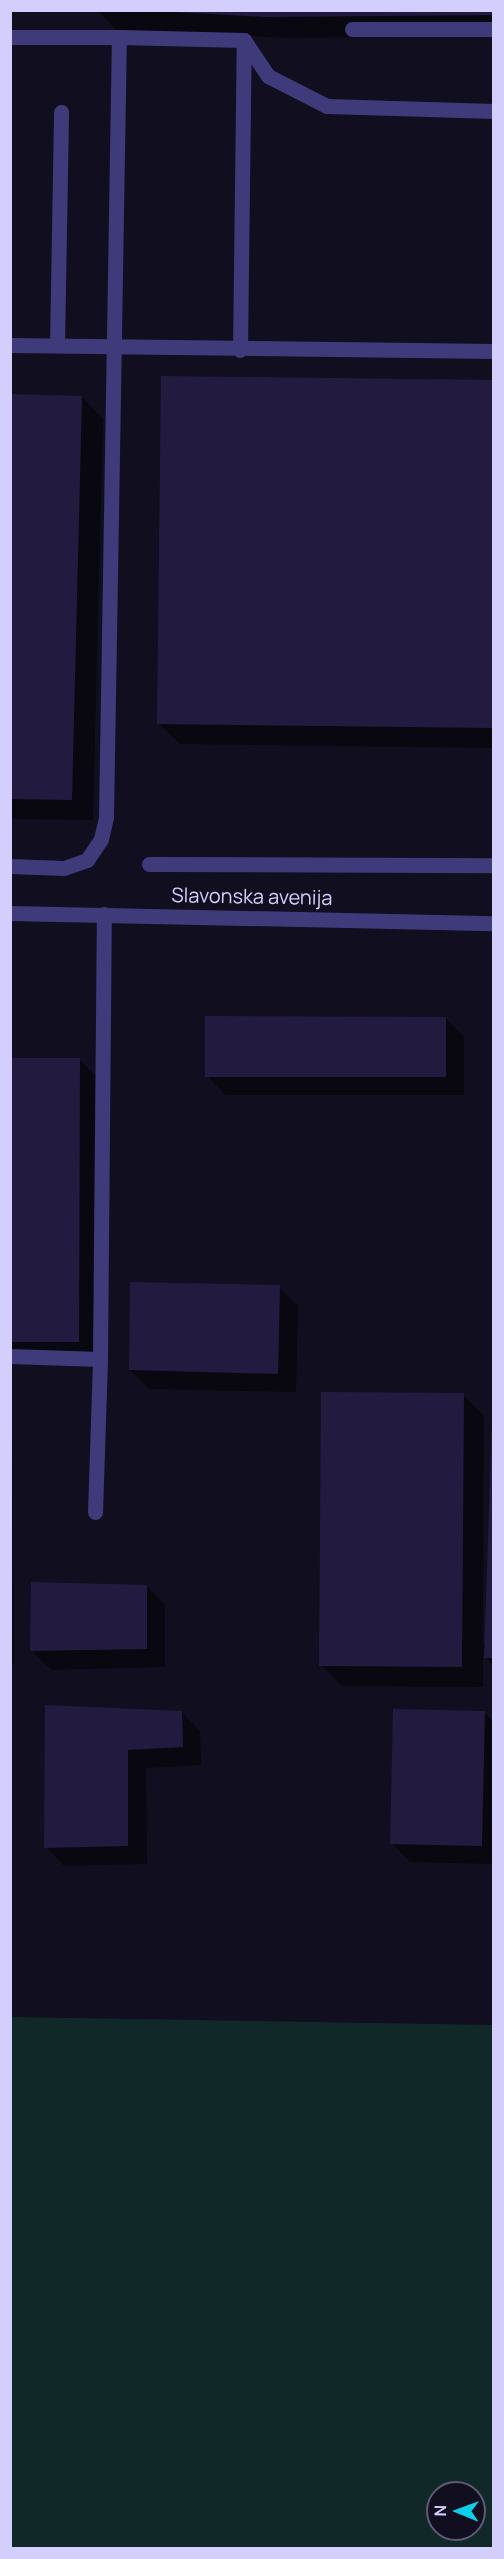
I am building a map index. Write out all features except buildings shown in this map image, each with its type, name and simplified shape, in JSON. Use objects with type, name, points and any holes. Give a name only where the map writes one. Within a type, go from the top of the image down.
[{"type":"street","points":[[352,29],[494,29]]},
{"type":"street","points":[[10,37],[244,40]]},
{"type":"street","points":[[10,866],[64,868],[87,860],[101,839],[105,817],[113,346],[118,195],[119,37]]},
{"type":"street","points":[[244,40],[268,76],[327,106],[494,111]]},
{"type":"street","points":[[240,350],[244,40]]},
{"type":"street","points":[[57,345],[61,112]]},
{"type":"street","points":[[10,345],[240,350],[494,351]]},
{"type":"street","points":[[149,864],[494,865]]},
{"type":"street","name":"Slavonska avenija","points":[[10,913],[494,923]]},
{"type":"street","points":[[95,1512],[100,1359],[104,914]]},
{"type":"street","points":[[10,1356],[100,1359]]},
{"type":"green space","points":[[11,2017],[493,2025],[493,2548],[11,2548]]}]
